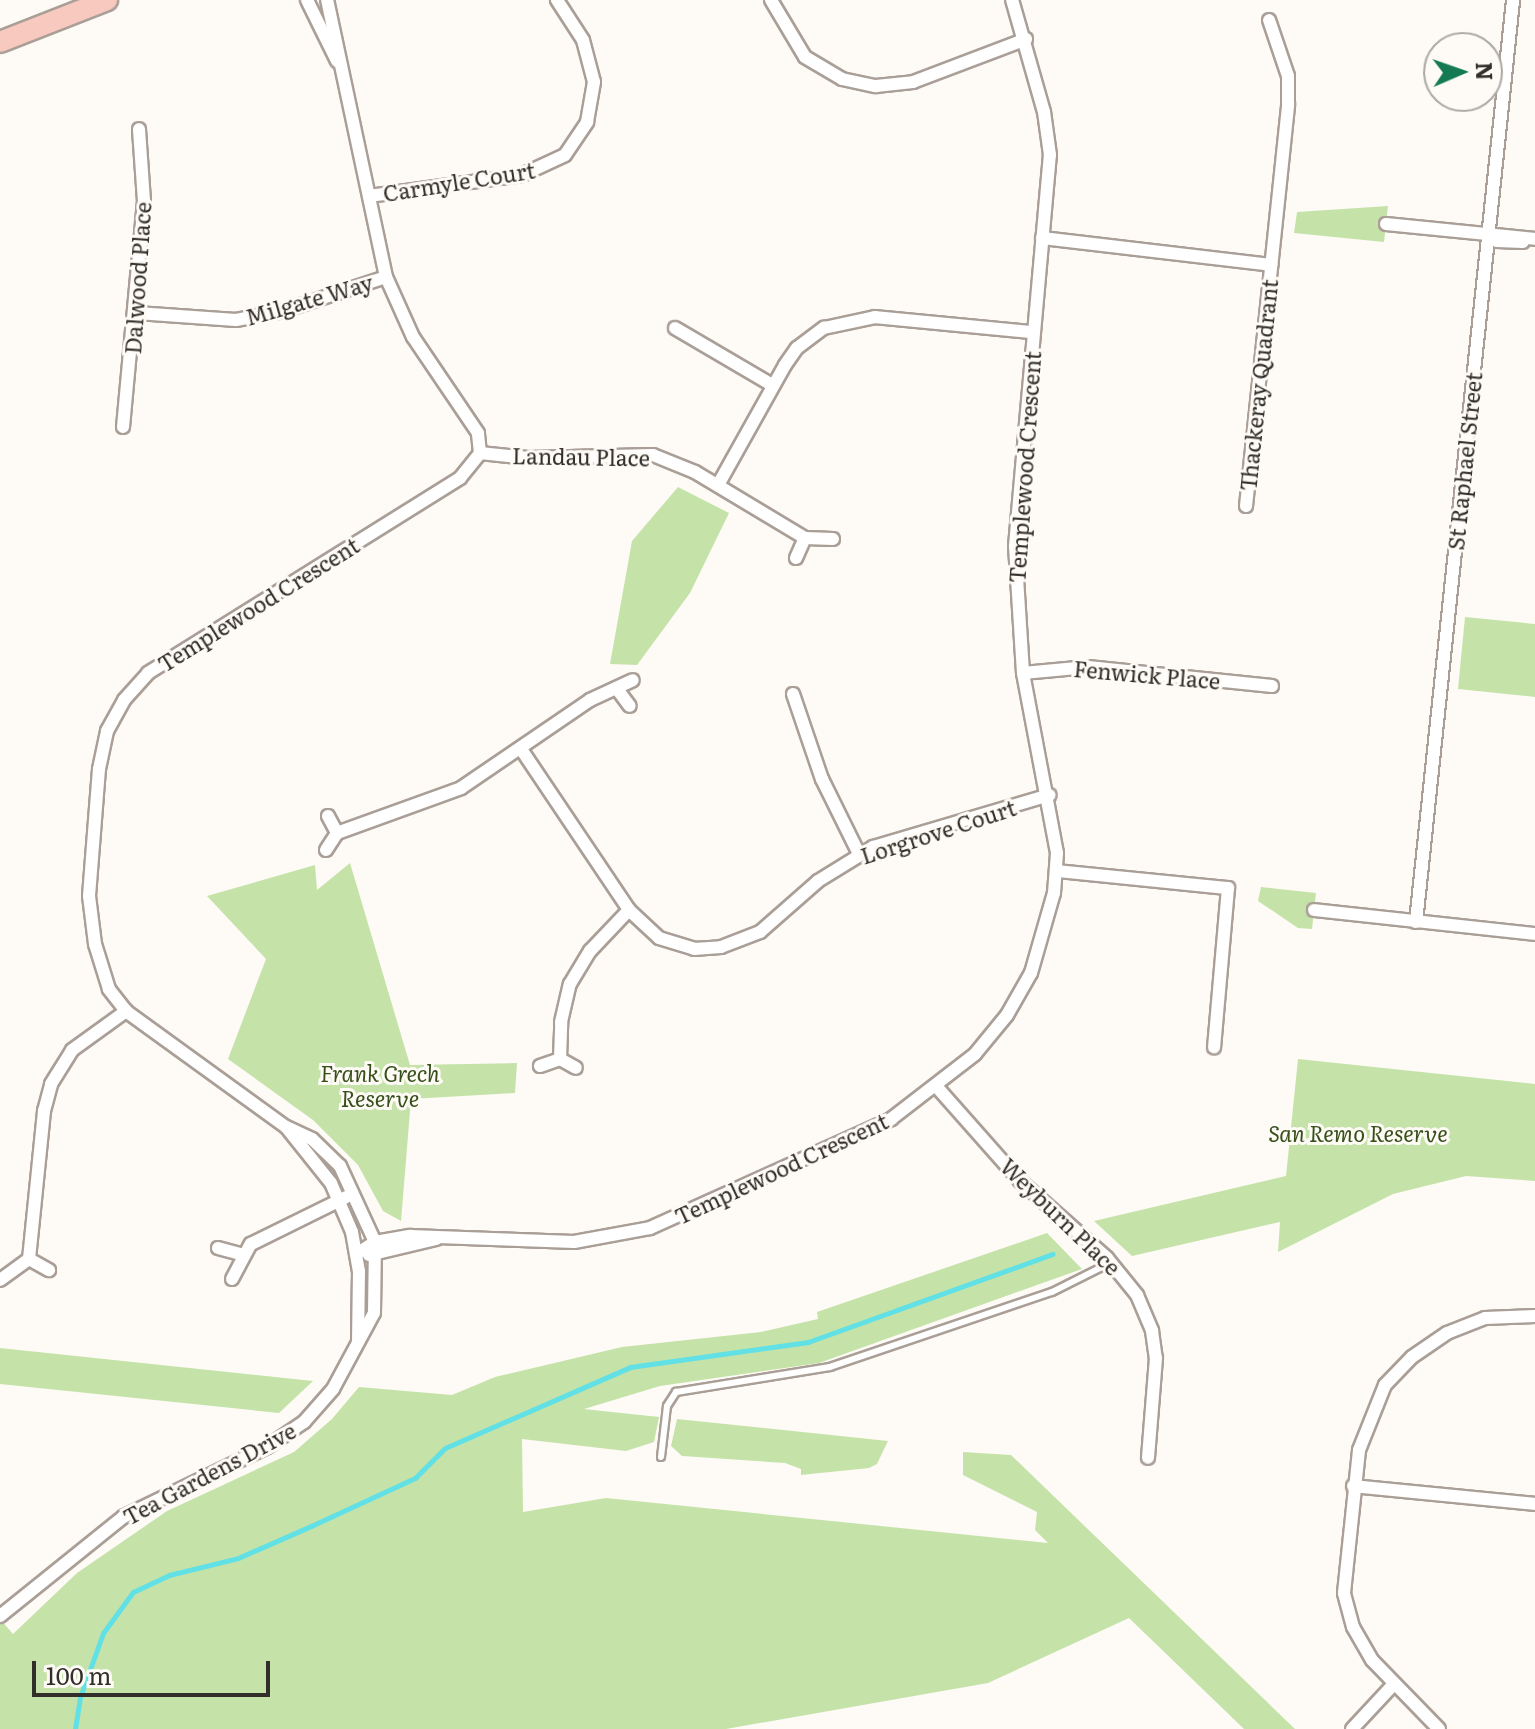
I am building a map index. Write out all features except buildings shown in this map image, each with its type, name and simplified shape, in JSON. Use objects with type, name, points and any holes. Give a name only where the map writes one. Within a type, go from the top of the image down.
[{"type":"main road","points":[[0,42],[98,2]]},
{"type":"street","points":[[307,0],[341,67]]},
{"type":"street","points":[[327,0],[386,277],[413,337],[478,433],[480,453]]},
{"type":"street","name":"Carmyle Court","points":[[369,196],[522,175],[565,155],[587,122],[594,82],[583,40],[557,0]]},
{"type":"street","points":[[771,0],[805,57],[842,79],[876,86],[913,82],[1026,39]]},
{"type":"street","name":"Templewood Crescent","points":[[286,1127],[339,1200],[358,1253],[443,1237],[558,1242],[638,1231],[870,1131],[936,1086],[975,1054],[1007,1015],[1031,973],[1057,871],[1050,795],[1023,673],[1015,546],[1050,155],[1026,39],[1012,0]]},
{"type":"street","name":"St Raphael Street","points":[[1416,922],[1513,0]]},
{"type":"street","name":"Thackeray Quadrant","points":[[1246,506],[1288,104],[1288,76],[1269,20]]},
{"type":"street","name":"Dalwood Place","points":[[123,427],[137,313],[144,201],[139,129]]},
{"type":"street","points":[[1386,224],[1535,240]]},
{"type":"street","name":"Thackeray Quadrant","points":[[1042,238],[1271,265]]},
{"type":"street","name":"Milgate Way","points":[[137,313],[236,320],[283,311],[386,277]]},
{"type":"street","points":[[718,485],[772,385],[809,336],[852,319],[895,318],[1032,332]]},
{"type":"street","points":[[675,328],[772,385]]},
{"type":"street","name":"Templewood Crescent","points":[[376,1249],[356,1192],[324,1148],[286,1127],[126,1011],[109,989],[95,944],[89,896],[99,769],[107,731],[124,700],[148,673],[460,478],[480,453]]},
{"type":"street","name":"Landau Place","points":[[480,453],[549,459],[639,453],[669,460],[718,485],[805,538],[833,539]]},
{"type":"street","points":[[796,558],[805,538]]},
{"type":"street","name":"Fenwick Place","points":[[1023,673],[1088,667],[1272,686]]},
{"type":"street","points":[[326,850],[337,833],[441,798],[521,749],[590,700],[633,680]]},
{"type":"street","points":[[617,689],[630,706]]},
{"type":"street","points":[[793,694],[822,779],[859,854]]},
{"type":"street","name":"Lorgrove Court","points":[[521,749],[629,910],[670,943],[721,947],[770,925],[818,881],[859,854],[1050,795]]},
{"type":"street","points":[[328,816],[337,833]]},
{"type":"street","points":[[1057,871],[1228,888],[1214,1047]]},
{"type":"street","points":[[560,1059],[561,1022],[570,984],[590,951],[629,910]]},
{"type":"street","points":[[1314,910],[1535,934]]},
{"type":"street","points":[[0,1280],[29,1259],[51,1084],[72,1050],[126,1011]]},
{"type":"street","points":[[540,1066],[560,1059],[576,1068]]},
{"type":"street","name":"Weyburn Place","points":[[936,1086],[1020,1181],[1112,1262],[1137,1295],[1152,1331],[1156,1374],[1148,1458]]},
{"type":"street","points":[[232,1279],[241,1254],[251,1244],[356,1192]]},
{"type":"street","points":[[218,1248],[241,1254]]},
{"type":"street","name":"Tea Gardens Drive","points":[[0,1616],[123,1517],[267,1447],[304,1422],[333,1389],[374,1313],[376,1249]]},
{"type":"street","name":"Tea Gardens Drive","points":[[358,1253],[358,1340]]},
{"type":"street","points":[[29,1259],[49,1270]]},
{"type":"street","points":[[1439,1729],[1372,1660],[1353,1627],[1344,1593],[1353,1486],[1367,1419],[1385,1385],[1412,1357],[1447,1333],[1485,1318],[1535,1316]]},
{"type":"street","points":[[1353,1486],[1535,1504]]},
{"type":"street","points":[[1352,1729],[1394,1684]]},
{"type":"lane","points":[[661,1457],[667,1406],[676,1392],[840,1364],[1063,1288],[1112,1262]]},
{"type":"green space","points":[[1388,206],[1384,242],[1294,233],[1297,212]]},
{"type":"green space","points":[[678,487],[729,513],[690,593],[637,665],[610,664],[632,541]]},
{"type":"green space","points":[[1465,617],[1535,624],[1535,697],[1458,689]]},
{"type":"green space","name":"Frank Grech Reserve","points":[[350,863],[410,1065],[517,1063],[515,1093],[411,1099],[401,1221],[383,1211],[358,1165],[313,1120],[228,1059],[266,959],[207,896],[315,865],[317,890]]},
{"type":"green space","points":[[1261,887],[1316,893],[1312,929],[1298,928],[1258,901]]},
{"type":"green space","name":"San Remo Reserve","points":[[1298,1059],[1535,1084],[1535,1181],[1466,1176],[1393,1194],[1278,1252],[1280,1222],[1132,1256],[1094,1221],[1286,1176]]},
{"type":"green space","points":[[1047,1233],[1082,1269],[819,1363],[660,1386],[584,1409],[659,1417],[654,1442],[626,1451],[522,1439],[523,1512],[606,1498],[1048,1543],[1035,1530],[1037,1512],[963,1475],[963,1452],[1011,1455],[1295,1729],[1244,1729],[1129,1618],[988,1683],[726,1729],[0,1729],[0,1619],[13,1634],[77,1573],[167,1511],[294,1452],[332,1419],[359,1387],[452,1395],[495,1377],[622,1347],[761,1332],[818,1319],[817,1312]]},
{"type":"green space","points":[[0,1348],[313,1381],[279,1413],[0,1384]]},
{"type":"green space","points":[[677,1419],[888,1441],[877,1464],[869,1468],[801,1475],[801,1469],[785,1463],[682,1456],[671,1446]]},
{"type":"waterway","points":[[75,1729],[80,1697],[103,1633],[133,1592],[169,1575],[238,1558],[311,1526],[415,1478],[445,1448],[630,1367],[808,1342],[1053,1254]]}]
